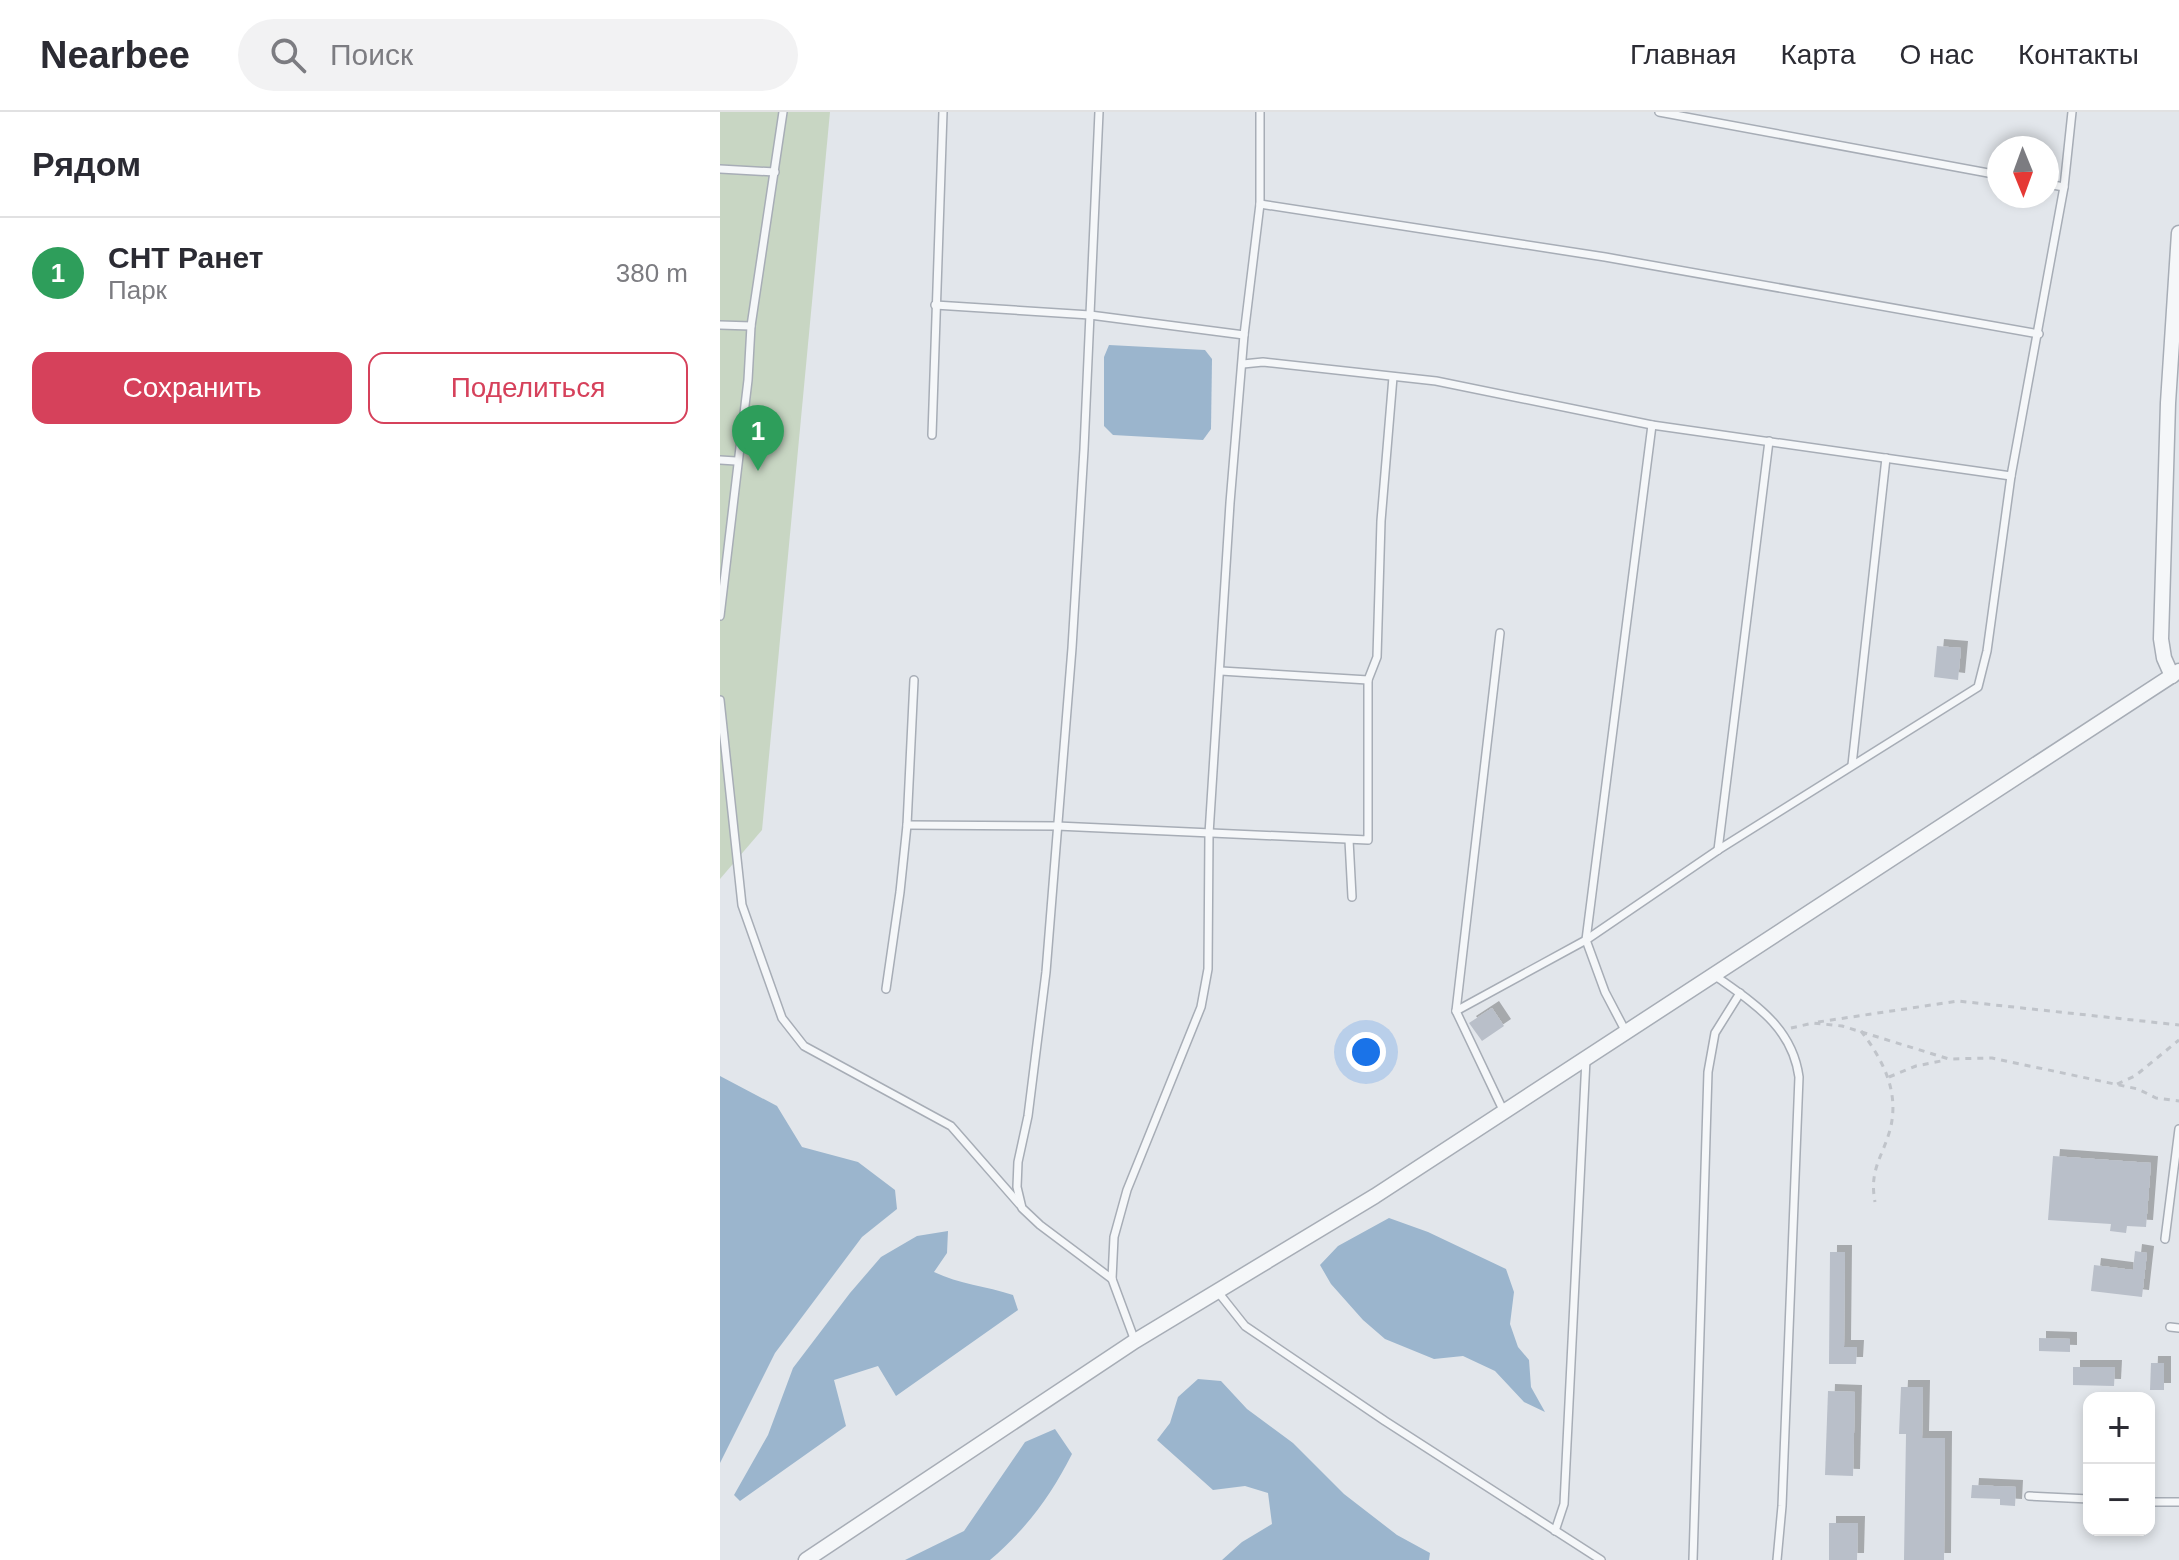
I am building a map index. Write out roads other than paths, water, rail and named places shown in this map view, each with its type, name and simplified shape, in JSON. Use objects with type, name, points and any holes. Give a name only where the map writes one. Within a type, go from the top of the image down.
[{"type":"street","points":[[806,1560],[1135,1341],[1375,1196],[2175,673],[2164,658],[2161,639],[2168,403],[2179,233]]},
{"type":"lane","points":[[720,616],[748,380],[751,326],[783,112]]},
{"type":"lane","points":[[932,435],[943,112]]},
{"type":"lane","points":[[1022,1208],[1017,1187],[1018,1162],[1028,1116],[1046,972],[1072,648],[1099,112]]},
{"type":"lane","points":[[1135,1341],[1112,1279],[1114,1237],[1127,1190],[1201,1007],[1208,969],[1209,834],[1230,503],[1244,335],[1260,204],[1260,112]]},
{"type":"lane","points":[[1659,112],[1987,173]]},
{"type":"lane","points":[[1456,1011],[1586,940],[1718,850],[1978,687],[1987,651],[2011,476],[2064,187],[2072,112]]},
{"type":"lane","points":[[720,169],[775,172]]},
{"type":"lane","points":[[2059,186],[2064,187]]},
{"type":"lane","points":[[1260,204],[1605,257],[2039,334]]},
{"type":"lane","points":[[935,305],[1090,315],[1244,335]]},
{"type":"lane","points":[[720,325],[751,326]]},
{"type":"lane","points":[[1243,364],[1263,362],[1436,381],[1652,425],[2011,476]]},
{"type":"lane","points":[[907,825],[1057,826],[1368,840],[1368,680],[1377,657],[1381,521],[1393,377]]},
{"type":"lane","points":[[1626,1032],[1605,992],[1586,940],[1652,425]]},
{"type":"lane","points":[[1718,850],[1769,441]]},
{"type":"lane","points":[[1852,765],[1886,458]]},
{"type":"lane","points":[[720,460],[736,461]]},
{"type":"lane","points":[[1500,633],[1456,1011],[1504,1112]]},
{"type":"lane","points":[[1221,671],[1368,680]]},
{"type":"lane","points":[[886,989],[907,825],[914,680]]},
{"type":"lane","points":[[720,700],[742,905],[782,1018],[804,1046],[951,1126],[1022,1208],[1112,1279]]},
{"type":"lane","points":[[1349,840],[1352,897]]},
{"type":"lane","points":[[1714,975],[1770,1018],[1781,1031],[1796,1057],[1799,1077],[1782,1506],[1777,1560]]},
{"type":"lane","points":[[1693,1560],[1708,1072],[1715,1033],[1740,993]]},
{"type":"lane","points":[[1555,1531],[1564,1504],[1587,1058]]},
{"type":"lane","points":[[2165,1239],[2179,1129]]},
{"type":"lane","points":[[1217,1291],[1245,1326],[1385,1421],[1601,1560]]},
{"type":"lane","points":[[2170,1327],[2179,1328]]},
{"type":"lane","points":[[2029,1496],[2083,1499]]},
{"type":"lane","points":[[2155,1502],[2179,1502]]},
{"type":"water","points":[[1109,345],[1205,350],[1212,359],[1211,429],[1203,440],[1113,435],[1104,426],[1104,357]]},
{"type":"water","points":[[720,1076],[777,1106],[802,1147],[858,1162],[895,1190],[897,1209],[862,1237],[775,1353],[720,1463]]},
{"type":"water","points":[[1389,1218],[1428,1232],[1506,1269],[1514,1292],[1510,1324],[1518,1347],[1529,1360],[1531,1387],[1545,1412],[1524,1402],[1495,1371],[1463,1356],[1434,1359],[1385,1339],[1331,1284],[1320,1265],[1338,1246]]},
{"type":"water","points":[[948,1231],[947,1253],[934,1272],[1013,1295],[1018,1310],[896,1396],[878,1366],[834,1380],[846,1426],[740,1501],[734,1495],[768,1435],[793,1368],[850,1293],[881,1257],[917,1236]]},
{"type":"water","points":[[1198,1379],[1221,1381],[1247,1409],[1293,1443],[1344,1494],[1397,1535],[1430,1553],[1429,1560],[1222,1560],[1242,1542],[1272,1524],[1268,1493],[1245,1486],[1213,1490],[1157,1440],[1170,1423],[1178,1397]]},
{"type":"water","points":[[1055,1429],[1072,1454],[1037,1511],[990,1560],[905,1560],[964,1531],[1025,1442]]},
{"type":"place","name":"СНТ Ранет","points":[[758,471]]}]
